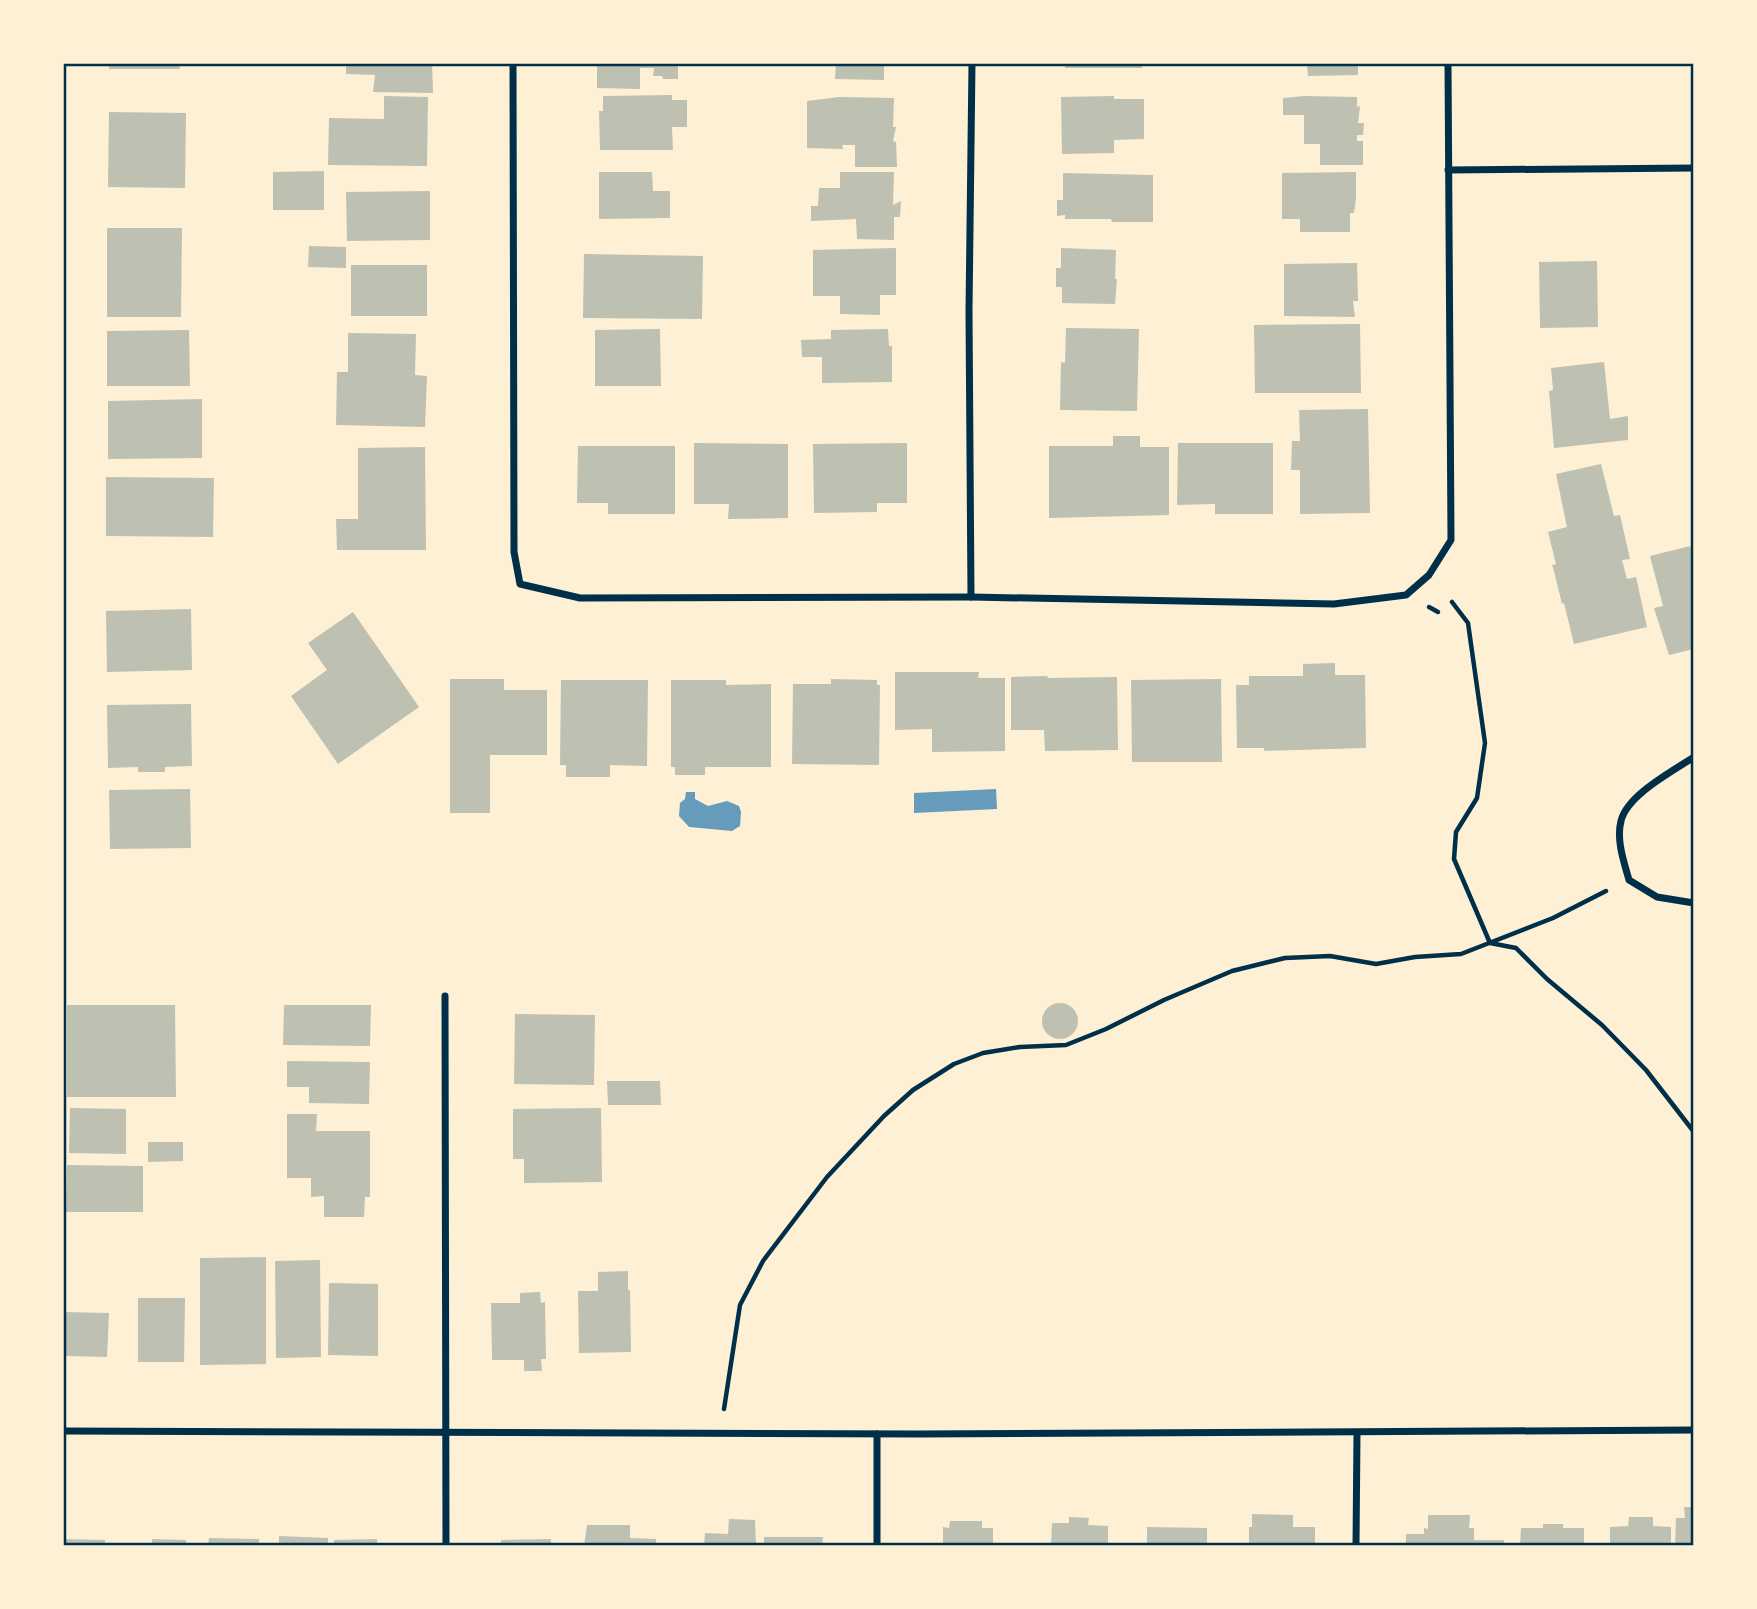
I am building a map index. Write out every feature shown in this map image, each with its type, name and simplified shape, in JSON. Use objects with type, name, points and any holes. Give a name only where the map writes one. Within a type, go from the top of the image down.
[{"type":"street","points":[[513,63],[514,552],[520,584],[580,598],[971,597],[1334,604],[1406,595],[1429,575],[1451,540],[1448,63]]},
{"type":"street","points":[[971,597],[969,312],[972,63]]},
{"type":"street","points":[[1448,170],[1694,167]]},
{"type":"street","points":[[1694,757],[1639,794],[1621,820],[1621,853],[1629,880],[1657,897],[1694,903]]},
{"type":"street","points":[[445,996],[446,1546]]},
{"type":"street","points":[[63,1431],[877,1434],[1694,1430]]},
{"type":"street","points":[[1356,1546],[1357,1433]]},
{"type":"street","points":[[877,1434],[877,1546]]},
{"type":"path","points":[[1452,601],[1468,623],[1485,743],[1477,798],[1456,832],[1454,859],[1490,943]]},
{"type":"path","points":[[719,1433],[728,1392],[740,1305],[763,1261],[827,1177],[884,1116],[914,1090],[954,1064],[983,1053],[1020,1047],[1066,1045],[1232,971],[1285,958],[1330,956],[1377,964],[1415,957],[1461,954],[1553,918],[1629,880]]},
{"type":"path","points":[[1490,943],[1516,948],[1547,979],[1602,1026],[1646,1070],[1694,1132]]},
{"type":"water","points":[[996,789],[997,809],[914,813],[914,793]]},
{"type":"water","points":[[686,792],[695,792],[695,799],[708,806],[727,801],[739,806],[740,826],[732,831],[689,827],[679,816],[680,803],[685,799]]},
{"type":"building","points":[[109,63],[179,63],[180,69],[109,69]]},
{"type":"building","points":[[346,63],[432,63],[433,93],[373,92],[375,75],[346,74]]},
{"type":"building","points":[[597,63],[678,63],[678,79],[663,79],[662,76],[653,76],[654,68],[640,68],[640,89],[597,88]]},
{"type":"building","points":[[836,63],[884,63],[884,80],[835,79]]},
{"type":"building","points":[[1065,63],[1142,63],[1142,68],[1065,68]]},
{"type":"building","points":[[1307,63],[1358,63],[1358,75],[1308,76]]},
{"type":"building","points":[[672,95],[672,100],[687,100],[687,127],[672,127],[673,150],[600,150],[599,111],[603,111],[603,96]]},
{"type":"building","points":[[384,96],[428,97],[427,166],[328,165],[329,118],[384,119]]},
{"type":"building","points":[[1114,96],[1114,99],[1144,99],[1144,139],[1114,140],[1114,153],[1062,154],[1061,97]]},
{"type":"building","points":[[839,97],[894,98],[893,127],[896,127],[893,141],[896,142],[897,167],[855,167],[855,145],[842,145],[843,149],[807,148],[807,101]]},
{"type":"building","points":[[1357,97],[1357,107],[1360,106],[1358,123],[1364,123],[1363,135],[1357,135],[1357,141],[1363,141],[1363,165],[1320,165],[1320,144],[1304,144],[1304,115],[1283,115],[1283,98]]},
{"type":"building","points":[[109,112],[186,113],[185,188],[108,187]]},
{"type":"building","points":[[324,171],[324,210],[273,210],[273,172]]},
{"type":"building","points":[[599,172],[652,172],[653,191],[670,191],[670,218],[599,219]]},
{"type":"building","points":[[840,172],[894,172],[893,205],[901,201],[900,217],[894,217],[894,240],[857,239],[856,219],[811,221],[811,206],[818,206],[819,188],[840,188]]},
{"type":"building","points":[[1356,172],[1356,199],[1354,213],[1350,213],[1350,232],[1300,232],[1300,219],[1282,219],[1282,173]]},
{"type":"building","points":[[1063,173],[1153,175],[1153,222],[1112,222],[1111,219],[1065,219],[1065,215],[1057,216],[1057,200],[1063,200]]},
{"type":"building","points":[[430,191],[430,240],[347,241],[346,192]]},
{"type":"building","points":[[107,228],[182,228],[181,317],[107,317]]},
{"type":"building","points":[[309,246],[346,247],[346,268],[308,267]]},
{"type":"building","points":[[896,248],[896,295],[880,295],[880,315],[840,314],[840,296],[813,296],[813,250]]},
{"type":"building","points":[[1061,248],[1116,250],[1115,304],[1062,303],[1062,287],[1056,287],[1056,268],[1061,268]]},
{"type":"building","points":[[584,254],[703,256],[702,319],[583,318]]},
{"type":"building","points":[[1597,261],[1598,327],[1540,328],[1539,262]]},
{"type":"building","points":[[1357,263],[1358,301],[1353,301],[1355,317],[1284,316],[1284,264]]},
{"type":"building","points":[[351,265],[427,265],[427,316],[351,316]]},
{"type":"building","points":[[1360,324],[1361,393],[1255,393],[1254,325]]},
{"type":"building","points":[[1066,328],[1139,329],[1137,411],[1060,410],[1061,362],[1065,363]]},
{"type":"building","points":[[660,329],[661,386],[595,386],[595,330]]},
{"type":"building","points":[[888,329],[889,346],[892,346],[892,382],[822,383],[822,357],[802,357],[801,340],[831,339],[831,330]]},
{"type":"building","points":[[189,330],[190,386],[107,386],[107,331]]},
{"type":"building","points":[[348,333],[416,334],[415,375],[427,376],[425,427],[336,425],[337,372],[348,372]]},
{"type":"building","points":[[1604,362],[1610,419],[1628,416],[1628,440],[1554,448],[1549,391],[1553,390],[1551,368]]},
{"type":"building","points":[[202,399],[202,458],[108,459],[108,401]]},
{"type":"building","points":[[1368,409],[1370,513],[1300,514],[1300,470],[1291,470],[1292,441],[1300,441],[1299,410]]},
{"type":"building","points":[[1113,436],[1140,436],[1140,447],[1169,447],[1169,515],[1049,518],[1049,446],[1113,446]]},
{"type":"building","points":[[694,443],[788,444],[788,518],[728,519],[729,504],[694,504]]},
{"type":"building","points":[[907,443],[907,503],[877,503],[877,512],[814,513],[813,444]]},
{"type":"building","points":[[1178,443],[1273,443],[1273,514],[1215,514],[1215,504],[1177,505]]},
{"type":"building","points":[[578,446],[675,446],[675,514],[608,514],[608,503],[577,503]]},
{"type":"building","points":[[425,447],[426,550],[337,550],[336,519],[358,519],[358,448]]},
{"type":"building","points":[[1601,464],[1614,516],[1620,515],[1630,559],[1622,560],[1627,579],[1636,577],[1647,627],[1574,644],[1552,565],[1556,564],[1548,532],[1567,527],[1556,474]]},
{"type":"building","points":[[106,477],[214,478],[213,537],[106,536]]},
{"type":"building","points":[[1690,546],[1694,558],[1694,649],[1669,655],[1654,608],[1663,606],[1650,556]]},
{"type":"building","points":[[191,609],[192,670],[107,672],[106,611]]},
{"type":"building","points":[[353,612],[419,707],[338,764],[291,696],[327,670],[308,643]]},
{"type":"building","points":[[1335,663],[1335,675],[1365,675],[1366,748],[1264,751],[1264,748],[1237,748],[1236,685],[1249,685],[1249,676],[1303,676],[1303,664]]},
{"type":"building","points":[[895,672],[979,672],[978,678],[1005,678],[1005,751],[932,752],[932,729],[895,730]]},
{"type":"building","points":[[1048,676],[1047,678],[1117,677],[1118,750],[1045,751],[1044,730],[1011,730],[1011,677]]},
{"type":"building","points":[[450,679],[504,679],[504,690],[547,690],[547,755],[490,755],[490,813],[450,813]]},
{"type":"building","points":[[831,679],[877,680],[877,685],[880,685],[879,765],[792,764],[793,684],[831,684]]},
{"type":"building","points":[[1221,679],[1222,762],[1132,762],[1131,680]]},
{"type":"building","points":[[561,680],[648,680],[647,766],[610,765],[610,777],[566,777],[566,765],[560,765]]},
{"type":"building","points":[[671,680],[726,680],[726,685],[771,684],[771,767],[705,767],[705,775],[675,775],[675,767],[671,767]]},
{"type":"building","points":[[191,704],[192,766],[165,767],[165,772],[138,772],[138,767],[108,768],[107,705]]},
{"type":"building","points":[[190,789],[191,848],[110,849],[109,790]]},
{"type":"building","points":[[1060,1003],[1073,1008],[1078,1021],[1073,1034],[1060,1039],[1047,1034],[1042,1021],[1047,1008]]},
{"type":"building","points":[[67,1005],[175,1005],[176,1097],[67,1097]]},
{"type":"building","points":[[284,1005],[371,1005],[370,1046],[283,1045]]},
{"type":"building","points":[[515,1014],[595,1015],[594,1085],[514,1084]]},
{"type":"building","points":[[287,1061],[370,1062],[369,1104],[309,1103],[309,1087],[287,1087]]},
{"type":"building","points":[[607,1081],[660,1081],[661,1105],[608,1105]]},
{"type":"building","points":[[70,1108],[126,1109],[126,1154],[69,1153]]},
{"type":"building","points":[[601,1108],[602,1182],[524,1183],[524,1159],[513,1159],[513,1109]]},
{"type":"building","points":[[287,1114],[317,1114],[316,1131],[370,1131],[370,1197],[365,1197],[364,1217],[324,1217],[324,1196],[311,1197],[311,1178],[287,1178]]},
{"type":"building","points":[[148,1142],[183,1142],[183,1161],[148,1162]]},
{"type":"building","points":[[67,1165],[143,1166],[143,1212],[66,1212]]},
{"type":"building","points":[[266,1257],[266,1364],[200,1365],[200,1258]]},
{"type":"building","points":[[320,1260],[321,1357],[276,1358],[275,1261]]},
{"type":"building","points":[[628,1271],[631,1352],[579,1353],[578,1291],[598,1291],[598,1272]]},
{"type":"building","points":[[329,1283],[378,1284],[378,1356],[328,1355]]},
{"type":"building","points":[[540,1292],[541,1303],[545,1302],[546,1359],[541,1359],[542,1371],[524,1371],[524,1360],[492,1360],[491,1303],[520,1303],[520,1293]]},
{"type":"building","points":[[138,1298],[185,1298],[184,1362],[138,1362]]},
{"type":"building","points":[[63,1312],[109,1313],[107,1357],[63,1356]]},
{"type":"building","points":[[1684,1507],[1694,1507],[1694,1546],[1675,1546],[1676,1518],[1685,1518]]},
{"type":"building","points":[[1252,1514],[1293,1515],[1293,1527],[1315,1527],[1315,1546],[1249,1546]]},
{"type":"building","points":[[1428,1515],[1470,1515],[1469,1528],[1474,1528],[1474,1540],[1504,1540],[1504,1546],[1406,1546],[1406,1534],[1424,1534],[1424,1528],[1428,1529]]},
{"type":"building","points":[[1069,1517],[1089,1518],[1088,1525],[1108,1526],[1108,1546],[1051,1546],[1052,1523],[1069,1523]]},
{"type":"building","points":[[1629,1517],[1653,1517],[1653,1526],[1671,1527],[1671,1546],[1610,1546],[1610,1527],[1628,1526]]},
{"type":"building","points":[[729,1519],[755,1520],[756,1546],[704,1546],[705,1533],[728,1534]]},
{"type":"building","points":[[950,1521],[982,1521],[982,1528],[993,1528],[993,1546],[943,1546],[943,1527],[949,1528]]},
{"type":"building","points":[[1543,1524],[1584,1528],[1584,1546],[1520,1546],[1521,1528],[1543,1528]]},
{"type":"building","points":[[587,1525],[630,1525],[630,1538],[656,1539],[656,1546],[584,1546]]},
{"type":"building","points":[[1147,1527],[1207,1528],[1207,1546],[1147,1546]]},
{"type":"building","points":[[279,1536],[328,1538],[328,1546],[279,1546]]},
{"type":"building","points":[[764,1537],[823,1537],[822,1546],[764,1546]]},
{"type":"building","points":[[209,1538],[259,1539],[259,1546],[208,1546]]},
{"type":"building","points":[[63,1539],[105,1540],[105,1546],[63,1546]]},
{"type":"building","points":[[152,1539],[186,1540],[186,1546],[152,1546]]},
{"type":"building","points":[[377,1539],[377,1546],[334,1546],[334,1540]]},
{"type":"building","points":[[551,1539],[551,1546],[501,1546],[501,1540]]}]
